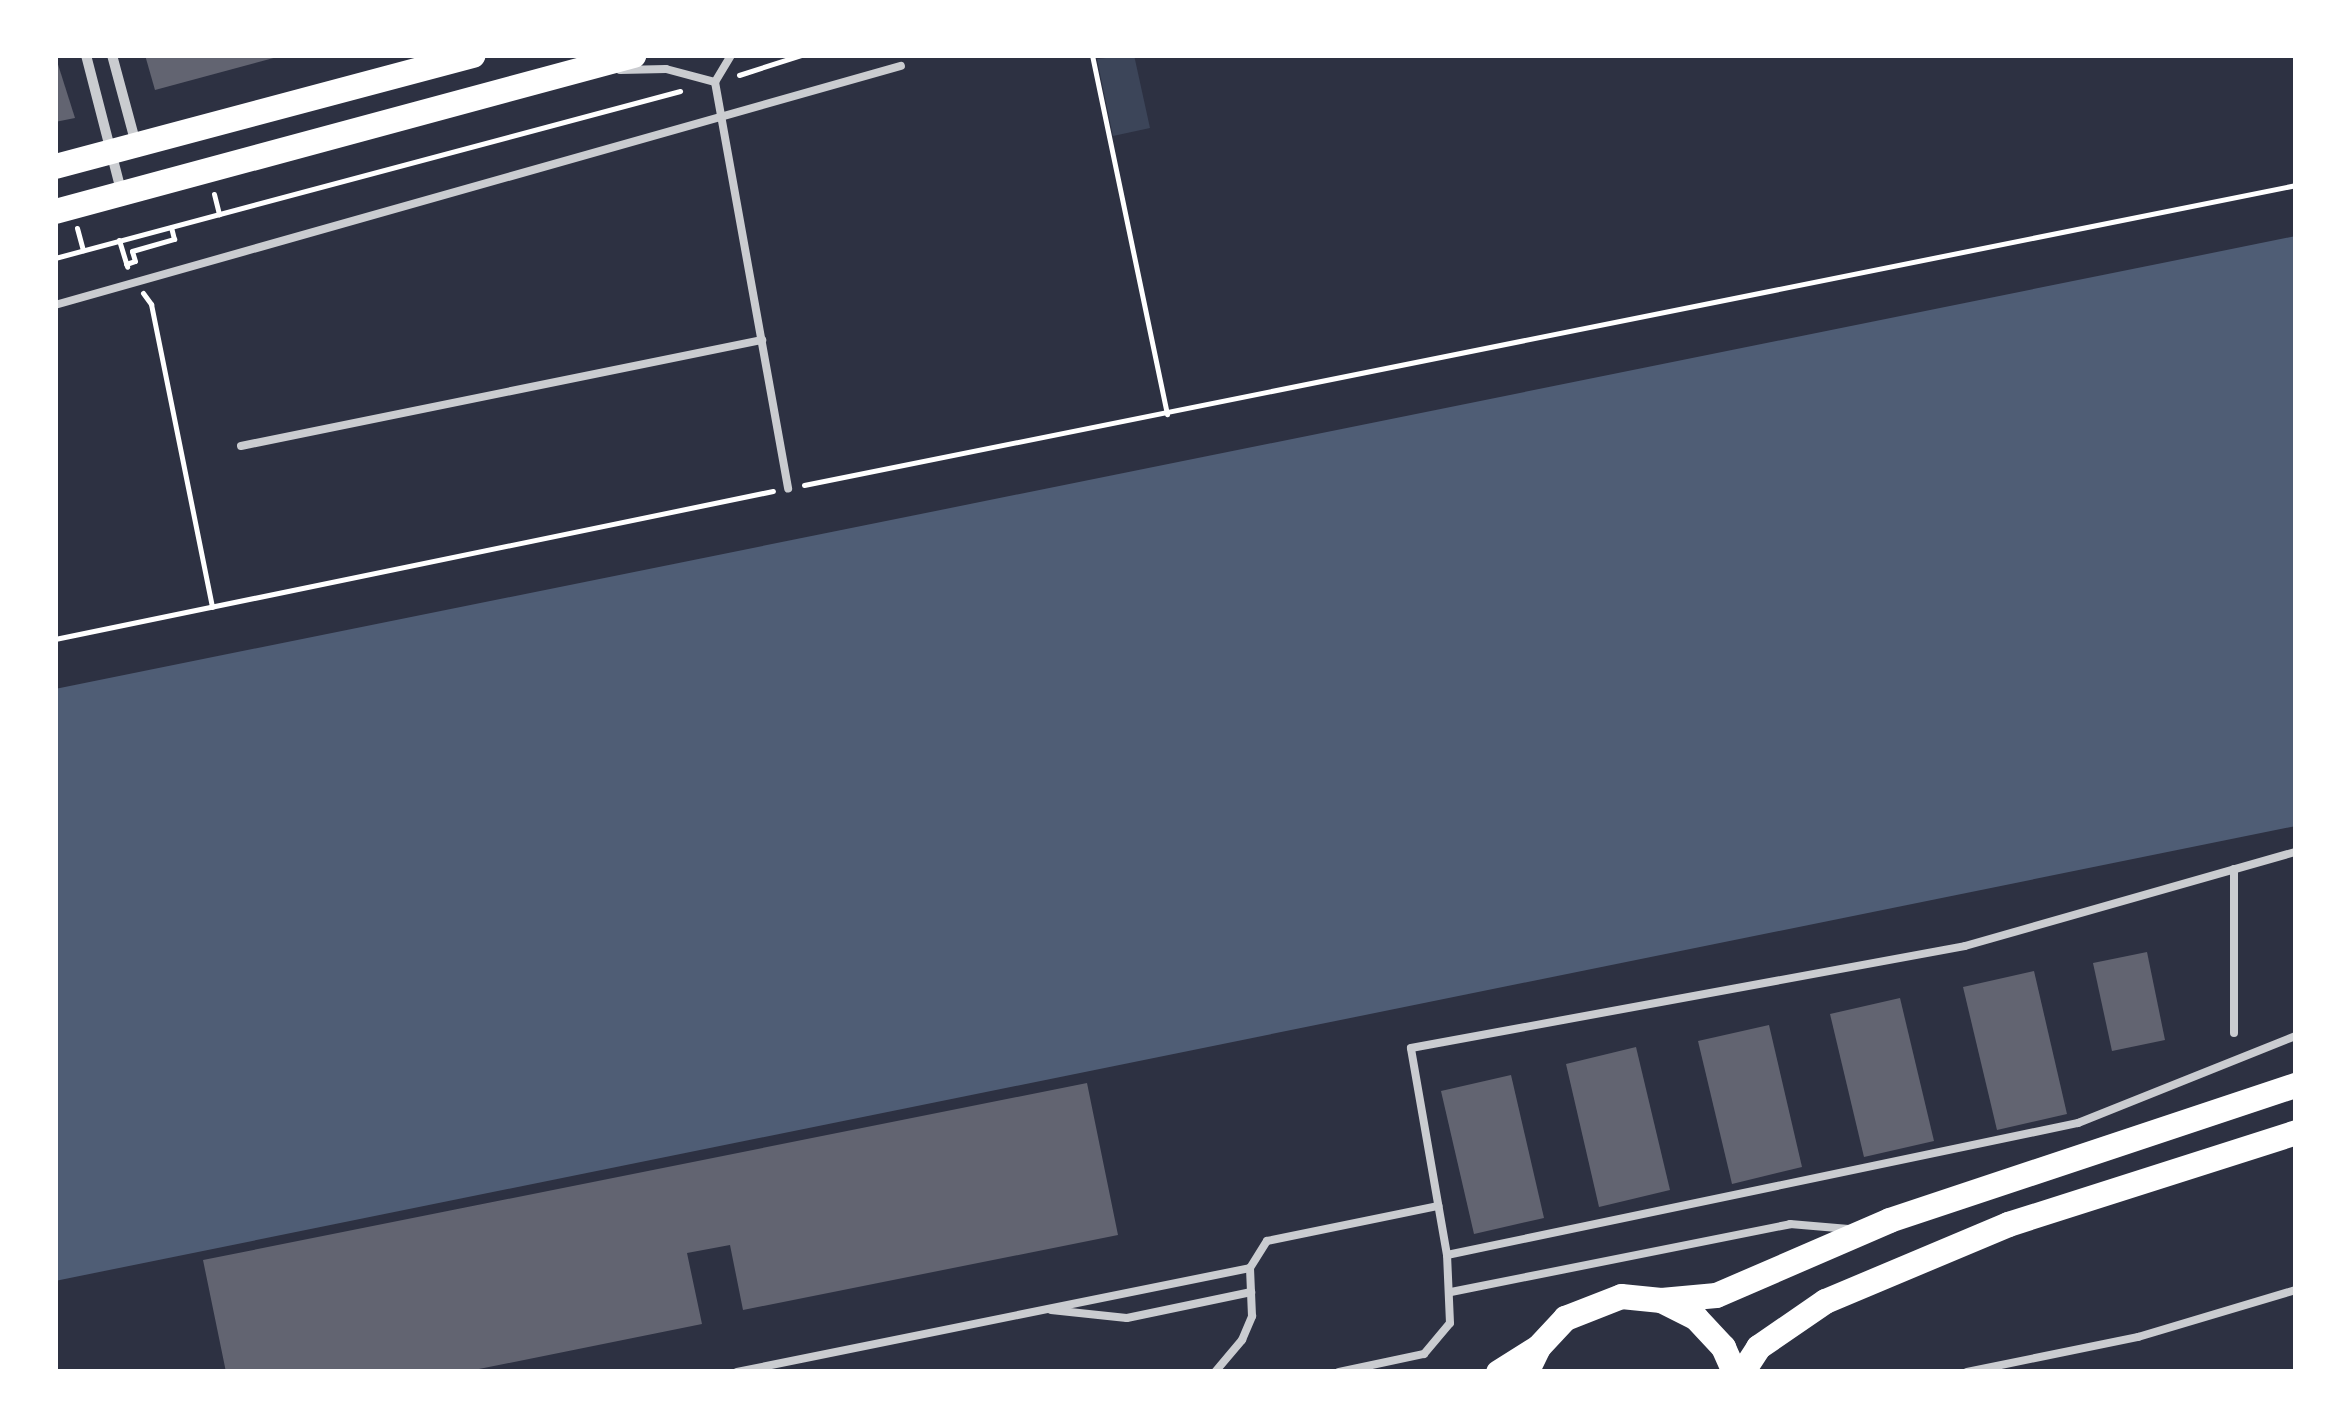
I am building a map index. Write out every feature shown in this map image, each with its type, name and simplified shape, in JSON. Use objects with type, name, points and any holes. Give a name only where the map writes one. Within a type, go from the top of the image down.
[{"type":"main road","points":[[55,166],[474,55]]},
{"type":"main road","points":[[55,211],[633,55]]},
{"type":"main road","points":[[1498,1372],[1538,1346],[1566,1318],[1592,1303],[1621,1296],[1661,1300],[1716,1294],[1864,1231],[2035,1167],[2296,1085]]},
{"type":"main road","points":[[1742,1372],[1758,1347],[1825,1302],[2008,1224],[2296,1132]]},
{"type":"main road","points":[[1661,1300],[1711,1331],[1734,1372]]},
{"type":"main road","points":[[1526,1372],[1538,1346]]},
{"type":"street","points":[[86,55],[124,148]]},
{"type":"street","points":[[112,55],[124,148],[122,194]]},
{"type":"lane","points":[[732,55],[715,82],[788,488]]},
{"type":"lane","points":[[55,304],[901,66]]},
{"type":"lane","points":[[575,70],[666,69],[715,82]]},
{"type":"lane","points":[[241,446],[762,340]]},
{"type":"lane","points":[[1339,1372],[1436,1346],[1450,1323],[1447,1255],[1412,1048],[1965,946],[2296,852]]},
{"type":"lane","points":[[2234,869],[2234,1034]]},
{"type":"lane","points":[[1447,1255],[2078,1123],[2296,1036]]},
{"type":"lane","points":[[1215,1372],[1242,1340],[1252,1316],[1250,1268],[1268,1240],[1438,1206]]},
{"type":"lane","points":[[1451,1292],[1790,1224],[1864,1231]]},
{"type":"lane","points":[[738,1372],[1250,1268]]},
{"type":"lane","points":[[1967,1372],[2138,1337],[2296,1290]]},
{"type":"lane","points":[[1046,1309],[1127,1318],[1251,1292]]},
{"type":"path","points":[[773,55],[776,63]]},
{"type":"path","points":[[55,258],[715,82],[801,55]]},
{"type":"path","points":[[1092,55],[1168,415]]},
{"type":"path","points":[[55,639],[2296,185]]},
{"type":"path","points":[[126,264],[134,261],[132,250],[174,239],[171,226]]},
{"type":"path","points":[[118,240],[134,280],[151,304],[212,607]]},
{"type":"shaded area","points":[[1134,55],[1150,128],[1113,136],[1097,59]]},
{"type":"shaded area","points":[[2296,236],[2296,826],[55,1281],[55,689]]},
{"type":"building","points":[[55,55],[75,118],[55,122]]},
{"type":"building","points":[[145,55],[281,55],[281,56],[155,90]]},
{"type":"building","points":[[2147,952],[2165,1040],[2112,1051],[2093,963]]},
{"type":"building","points":[[2034,971],[2067,1114],[1997,1130],[1963,987]]},
{"type":"building","points":[[1900,998],[1934,1141],[1864,1157],[1830,1014]]},
{"type":"building","points":[[1769,1025],[1802,1167],[1732,1184],[1698,1041]]},
{"type":"building","points":[[1636,1047],[1670,1190],[1599,1207],[1566,1064]]},
{"type":"building","points":[[1511,1075],[1544,1218],[1474,1234],[1441,1091]]},
{"type":"building","points":[[1087,1083],[1118,1235],[743,1310],[730,1245],[687,1253],[702,1324],[464,1372],[226,1372],[203,1260]]}]
